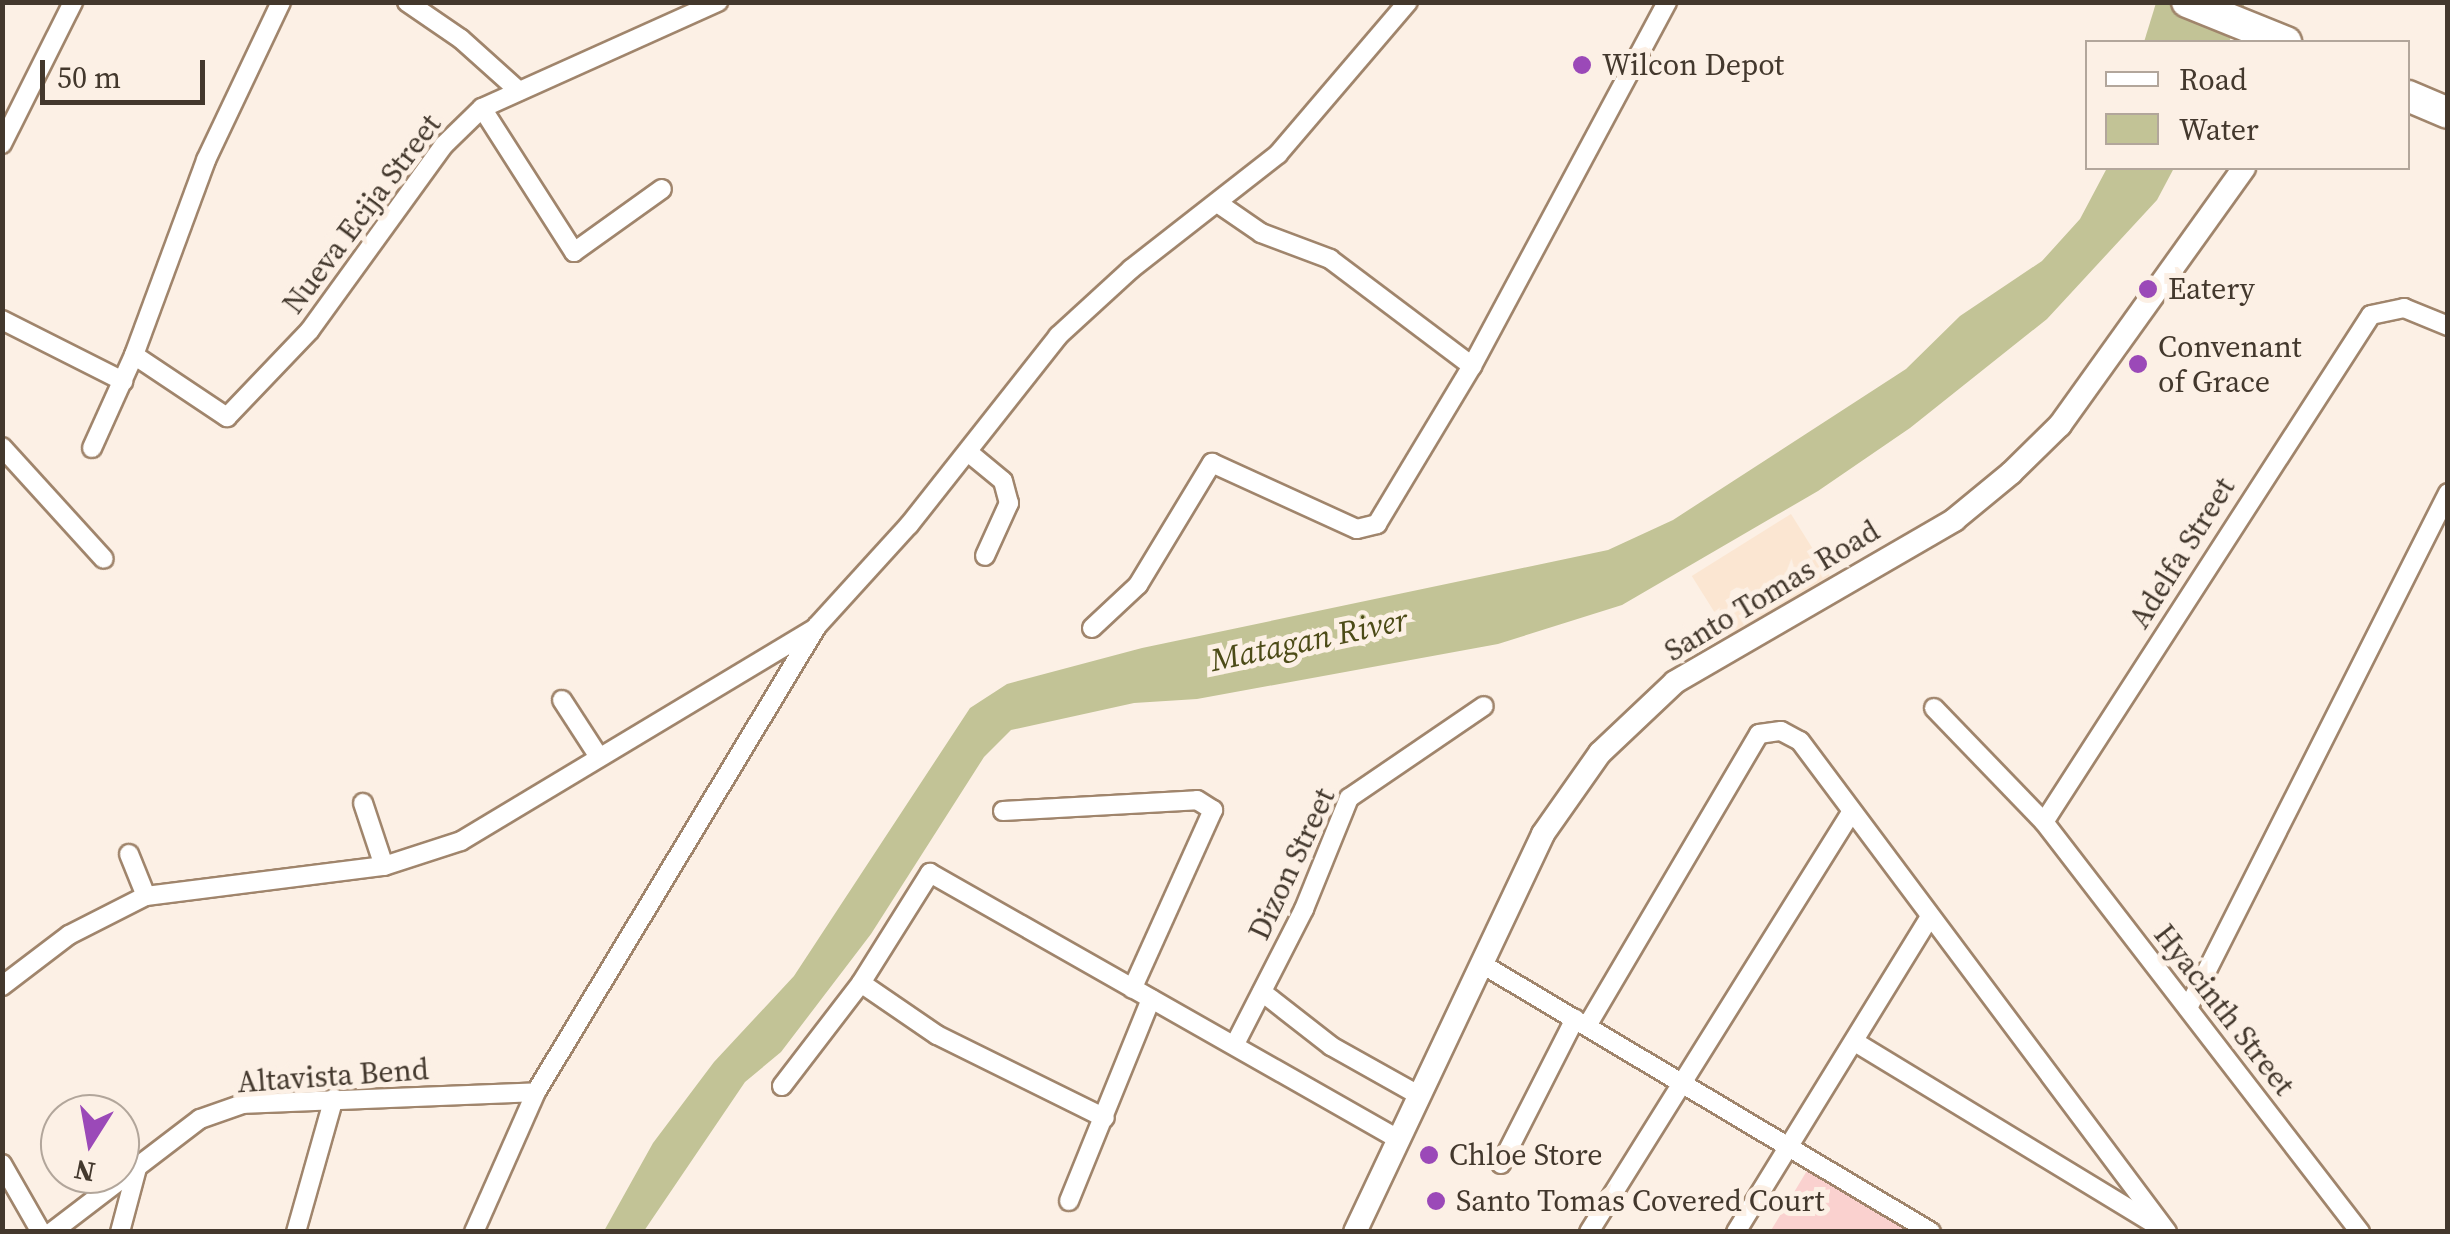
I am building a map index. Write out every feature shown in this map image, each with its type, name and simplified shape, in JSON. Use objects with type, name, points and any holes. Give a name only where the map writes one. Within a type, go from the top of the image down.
[{"type":"main road","points":[[2187,2],[2274,37]]},
{"type":"main road","points":[[2410,97],[2448,113]]},
{"type":"street","points":[[2,144],[73,2]]},
{"type":"street","points":[[92,448],[134,356],[206,160],[281,2]]},
{"type":"street","points":[[407,2],[461,39],[519,91]]},
{"type":"street","points":[[672,24],[684,2]]},
{"type":"street","name":"Nueva Ecija Street","points":[[134,356],[227,418],[310,330],[444,145],[482,108],[718,2]]},
{"type":"street","points":[[474,1232],[536,1092],[817,626],[968,452],[1058,336],[1131,269],[1278,154],[1408,2]]},
{"type":"street","points":[[1092,628],[1138,585],[1212,463],[1368,531],[1472,366],[1667,2]]},
{"type":"street","points":[[482,108],[574,252],[662,190]]},
{"type":"street","name":"Santo Tomas Road","points":[[1355,1232],[1558,808],[1632,719],[1724,649],[1954,520],[2010,473],[2060,425],[2243,170]]},
{"type":"street","points":[[1218,204],[1261,234],[1330,259],[1472,366]]},
{"type":"street","name":"Adelfa Street","points":[[2044,822],[2371,315],[2404,308],[2448,326]]},
{"type":"street","points":[[2,320],[123,381]]},
{"type":"street","points":[[2,447],[104,560]]},
{"type":"street","points":[[968,452],[1003,481],[1009,503],[986,556]]},
{"type":"street","points":[[2188,1008],[2448,494]]},
{"type":"street","points":[[2,986],[69,935],[146,896],[384,866],[497,824],[599,757],[817,626]]},
{"type":"street","points":[[562,700],[599,757]]},
{"type":"street","name":"Dizon Street","points":[[1235,1044],[1349,798],[1484,706]]},
{"type":"street","name":"Hyacinth Street","points":[[1934,708],[2044,822],[2360,1232]]},
{"type":"street","points":[[1501,1164],[1581,1022],[1759,734],[1781,731],[1800,740],[2167,1231]]},
{"type":"street","points":[[1003,811],[1197,800],[1213,810],[1132,989]]},
{"type":"street","points":[[362,804],[384,866]]},
{"type":"street","points":[[1589,1232],[1852,811]]},
{"type":"street","points":[[129,854],[146,896]]},
{"type":"street","points":[[782,1086],[861,983],[930,873],[1398,1139]]},
{"type":"street","points":[[1736,1232],[1930,917]]},
{"type":"street","points":[[1482,964],[1930,1232]]},
{"type":"street","points":[[861,983],[937,1035],[1105,1118]]},
{"type":"street","points":[[1262,992],[1331,1046],[1420,1096]]},
{"type":"street","points":[[1068,1201],[1105,1118],[1150,999]]},
{"type":"street","points":[[1855,1042],[2167,1231]]},
{"type":"street","name":"Altavista Bend","points":[[140,1166],[214,1114],[244,1104],[536,1092]]},
{"type":"street","points":[[296,1232],[334,1098]]},
{"type":"street","points":[[2,1164],[41,1232]]},
{"type":"street","name":"Altavista Bend","points":[[52,1232],[102,1194]]},
{"type":"street","points":[[120,1232],[130,1194]]},
{"type":"shaded area","points":[[1791,514],[1832,579],[1733,641],[1692,576]]},
{"type":"shaded area","points":[[1808,1169],[1912,1231],[1770,1232]]},
{"type":"water","points":[[2156,3],[2245,3],[2230,40],[2145,40]]},
{"type":"water","name":"Matagan River","points":[[2106,170],[2173,170],[2157,200],[2047,319],[1910,428],[1818,491],[1622,605],[1498,644],[1197,699],[1134,703],[1011,730],[984,757],[871,934],[781,1052],[745,1082],[644,1231],[604,1231],[653,1143],[714,1062],[794,976],[970,708],[1007,684],[1142,648],[1608,550],[1673,520],[1906,369],[1960,316],[2042,261],[2080,219]]},
{"type":"place","name":"Wilcon Depot","points":[[1582,65]]},
{"type":"place","name":"Eatery","points":[[2148,289]]},
{"type":"place","name":"Convenant of Grace","points":[[2138,364]]},
{"type":"place","name":"Chloe Store","points":[[1429,1155]]},
{"type":"place","name":"Santo Tomas Covered Court","points":[[1436,1201]]}]
